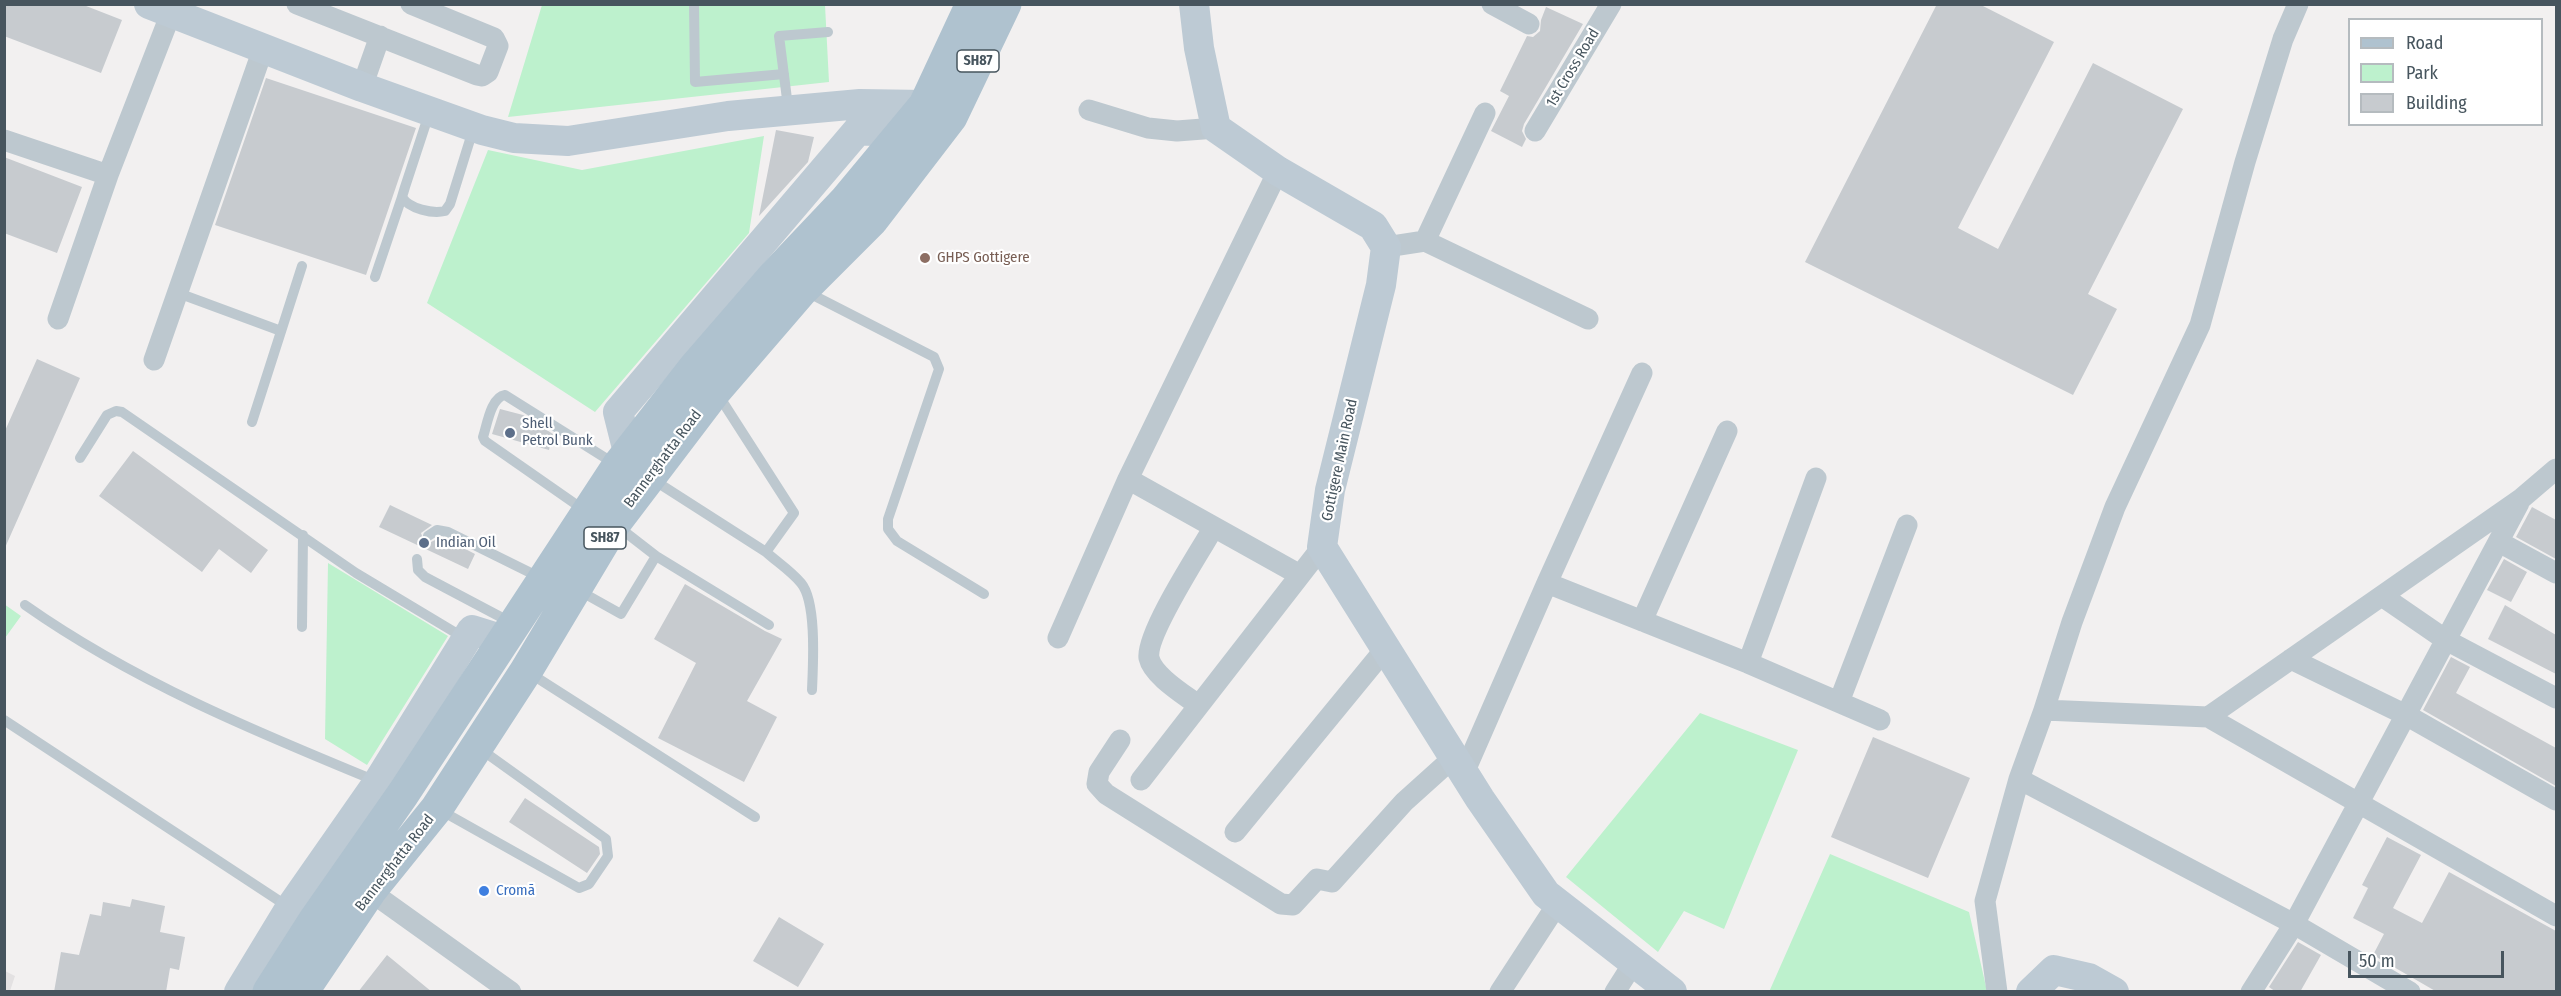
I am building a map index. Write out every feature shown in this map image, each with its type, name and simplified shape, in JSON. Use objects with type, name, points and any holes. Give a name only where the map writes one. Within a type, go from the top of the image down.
[{"type":"main road","name":"Bannerghatta Road","points":[[938,111],[972,4]]},
{"type":"main road","name":"Bannerghatta Road","points":[[302,992],[359,883],[437,808],[526,671],[575,588],[600,518],[649,477],[715,391],[802,290],[873,220],[1005,4]]},
{"type":"main road","points":[[269,992],[302,914],[359,883],[391,788],[509,632],[543,579],[600,518],[623,459],[696,366],[774,276],[846,200],[902,133],[938,111]]},
{"type":"street","points":[[297,4],[477,75],[482,76],[488,72],[498,46],[494,38],[411,4]]},
{"type":"street","points":[[1194,4],[1199,48],[1216,128]]},
{"type":"street","points":[[1492,4],[1529,24]]},
{"type":"street","name":"1st Cross Road","points":[[1535,131],[1611,4]]},
{"type":"street","points":[[1997,992],[1985,901],[2019,779],[2072,622],[2115,507],[2200,326],[2245,162],[2283,39],[2298,4]]},
{"type":"street","points":[[58,319],[108,175],[160,9],[362,87],[514,138],[568,141],[728,116],[860,104],[938,111]]},
{"type":"street","points":[[362,87],[380,36]]},
{"type":"street","points":[[154,360],[263,49]]},
{"type":"street","points":[[1089,110],[1148,128],[1177,131],[1216,128],[1278,171],[1373,226],[1386,247],[1425,241],[1588,320]]},
{"type":"street","points":[[1425,241],[1485,113]]},
{"type":"street","points":[[4,140],[108,175]]},
{"type":"street","points":[[1058,638],[1128,480],[1278,171]]},
{"type":"street","name":"Gottigere Main Road","points":[[1322,546],[1330,490],[1380,285],[1386,247]]},
{"type":"street","points":[[1120,740],[1099,772],[1097,784],[1106,794],[1281,904],[1293,905],[1317,879],[1332,882],[1404,802],[1459,765],[1547,583],[1642,373]]},
{"type":"street","points":[[1642,621],[1727,432]]},
{"type":"street","points":[[2208,717],[2522,498],[2556,469]]},
{"type":"street","points":[[1748,663],[1816,478]]},
{"type":"street","points":[[1128,480],[1300,575]]},
{"type":"street","points":[[2251,992],[2294,924],[2522,498]]},
{"type":"street","points":[[1839,702],[1907,525]]},
{"type":"street","points":[[1198,705],[1156,671],[1149,658],[1151,642],[1163,615],[1214,527]]},
{"type":"street","points":[[2499,542],[2556,573]]},
{"type":"street","points":[[1140,780],[1322,546],[1459,765],[1546,894],[1672,992]]},
{"type":"street","points":[[1547,583],[1748,663],[1880,720]]},
{"type":"street","points":[[2382,596],[2446,640],[2556,698]]},
{"type":"street","points":[[239,992],[302,914],[391,788],[472,630],[509,632]]},
{"type":"street","points":[[1235,832],[1386,648]]},
{"type":"street","points":[[2291,659],[2406,715],[2556,800]]},
{"type":"street","points":[[2044,710],[2208,717],[2556,916]]},
{"type":"street","points":[[2019,779],[2294,924],[2410,992]]},
{"type":"street","points":[[359,883],[511,992]]},
{"type":"street","points":[[1500,992],[1558,903]]},
{"type":"street","points":[[1615,992],[1634,962]]},
{"type":"street","points":[[2031,992],[2054,970],[2089,978],[2114,992]]},
{"type":"lane","points":[[694,4],[695,82],[784,74]]},
{"type":"lane","points":[[789,111],[779,36],[828,32]]},
{"type":"lane","points":[[375,277],[430,111]]},
{"type":"lane","points":[[402,197],[406,202],[435,213],[445,211],[450,204],[474,126]]},
{"type":"lane","points":[[252,422],[302,266]]},
{"type":"lane","points":[[802,290],[934,357],[939,369],[888,519],[888,529],[897,541],[984,594]]},
{"type":"lane","points":[[178,293],[281,331]]},
{"type":"lane","points":[[715,391],[794,513],[766,552]]},
{"type":"lane","points":[[623,459],[505,395],[495,400],[483,437],[484,441],[656,556],[769,625]]},
{"type":"lane","points":[[80,458],[107,415],[116,411],[122,412],[375,585],[466,639]]},
{"type":"lane","points":[[649,477],[766,552],[803,585],[811,615],[814,644],[812,690]]},
{"type":"lane","points":[[428,536],[437,530],[448,532],[543,579]]},
{"type":"lane","points":[[302,627],[303,535]]},
{"type":"lane","points":[[575,588],[621,614],[656,556]]},
{"type":"lane","points":[[417,559],[418,570],[425,577],[509,632]]},
{"type":"lane","points":[[25,604],[69,636],[117,664],[225,717],[391,788]]},
{"type":"lane","points":[[526,671],[755,817]]},
{"type":"lane","points":[[4,720],[302,914]]},
{"type":"lane","points":[[437,808],[579,888],[589,884],[608,856],[606,839],[476,746]]},
{"type":"shaded area","points":[[5,971],[15,976],[10,991],[5,991]]},
{"type":"green space","points":[[542,5],[825,5],[829,82],[508,117]]},
{"type":"green space","points":[[764,136],[749,233],[595,412],[427,303],[488,150],[582,170]]},
{"type":"green space","points":[[328,563],[448,636],[367,765],[325,739]]},
{"type":"green space","points":[[4,604],[21,616],[5,638],[4,638]]},
{"type":"green space","points":[[1700,713],[1798,750],[1724,929],[1684,911],[1658,952],[1566,877]]},
{"type":"green space","points":[[1830,854],[1969,912],[1987,991],[1769,992]]},
{"type":"building","points":[[4,4],[81,4],[122,20],[101,73],[4,36]]},
{"type":"building","points":[[1937,4],[1979,4],[2054,42],[1958,228],[1998,249],[2093,63],[2183,109],[2088,294],[2117,309],[2073,395],[1805,262]]},
{"type":"building","points":[[1546,7],[1583,24],[1524,124],[1522,131],[1526,139],[1522,147],[1491,131],[1509,96],[1500,91],[1527,36],[1533,37],[1540,31]]},
{"type":"building","points":[[266,78],[416,128],[366,275],[215,225]]},
{"type":"building","points":[[776,130],[814,137],[808,162],[759,216]]},
{"type":"building","points":[[4,157],[82,187],[57,253],[4,233]]},
{"type":"building","points":[[37,359],[80,378],[4,550],[4,433]]},
{"type":"building","points":[[500,409],[523,415],[553,434],[549,450],[492,434]]},
{"type":"building","points":[[133,451],[268,550],[251,573],[219,549],[202,572],[99,496]]},
{"type":"building","points":[[390,505],[432,525],[421,533],[424,542],[429,543],[439,538],[446,539],[475,554],[468,569],[379,527]]},
{"type":"building","points":[[2532,507],[2556,520],[2556,559],[2516,537]]},
{"type":"building","points":[[2504,559],[2527,572],[2511,602],[2487,590]]},
{"type":"building","points":[[685,584],[782,639],[747,701],[777,717],[744,782],[658,738],[696,663],[654,639]]},
{"type":"building","points":[[2505,605],[2556,635],[2556,674],[2488,639]]},
{"type":"building","points":[[2451,657],[2470,667],[2456,693],[2556,748],[2556,786],[2423,710]]},
{"type":"building","points":[[1873,737],[1970,778],[1928,878],[1831,837]]},
{"type":"building","points":[[525,798],[599,847],[600,854],[587,873],[509,822]]},
{"type":"building","points":[[2387,837],[2421,855],[2393,908],[2422,923],[2449,872],[2556,931],[2556,992],[2437,992],[2373,955],[2384,934],[2353,918],[2368,888],[2362,885]]},
{"type":"building","points":[[132,899],[165,906],[160,932],[185,937],[179,970],[170,968],[166,992],[54,992],[61,952],[79,955],[90,914],[101,916],[103,902],[130,907]]},
{"type":"building","points":[[779,917],[824,944],[798,987],[753,961]]},
{"type":"building","points":[[2298,942],[2321,955],[2300,992],[2276,992],[2269,987]]},
{"type":"building","points":[[387,955],[432,992],[358,992]]},
{"type":"place","name":"GHPS Gottigere","points":[[925,258]]},
{"type":"place","name":"Shell Petrol Bunk","points":[[510,433]]},
{"type":"place","name":"Indian Oil","points":[[424,543]]},
{"type":"place","name":"Cromā","points":[[484,891]]}]
